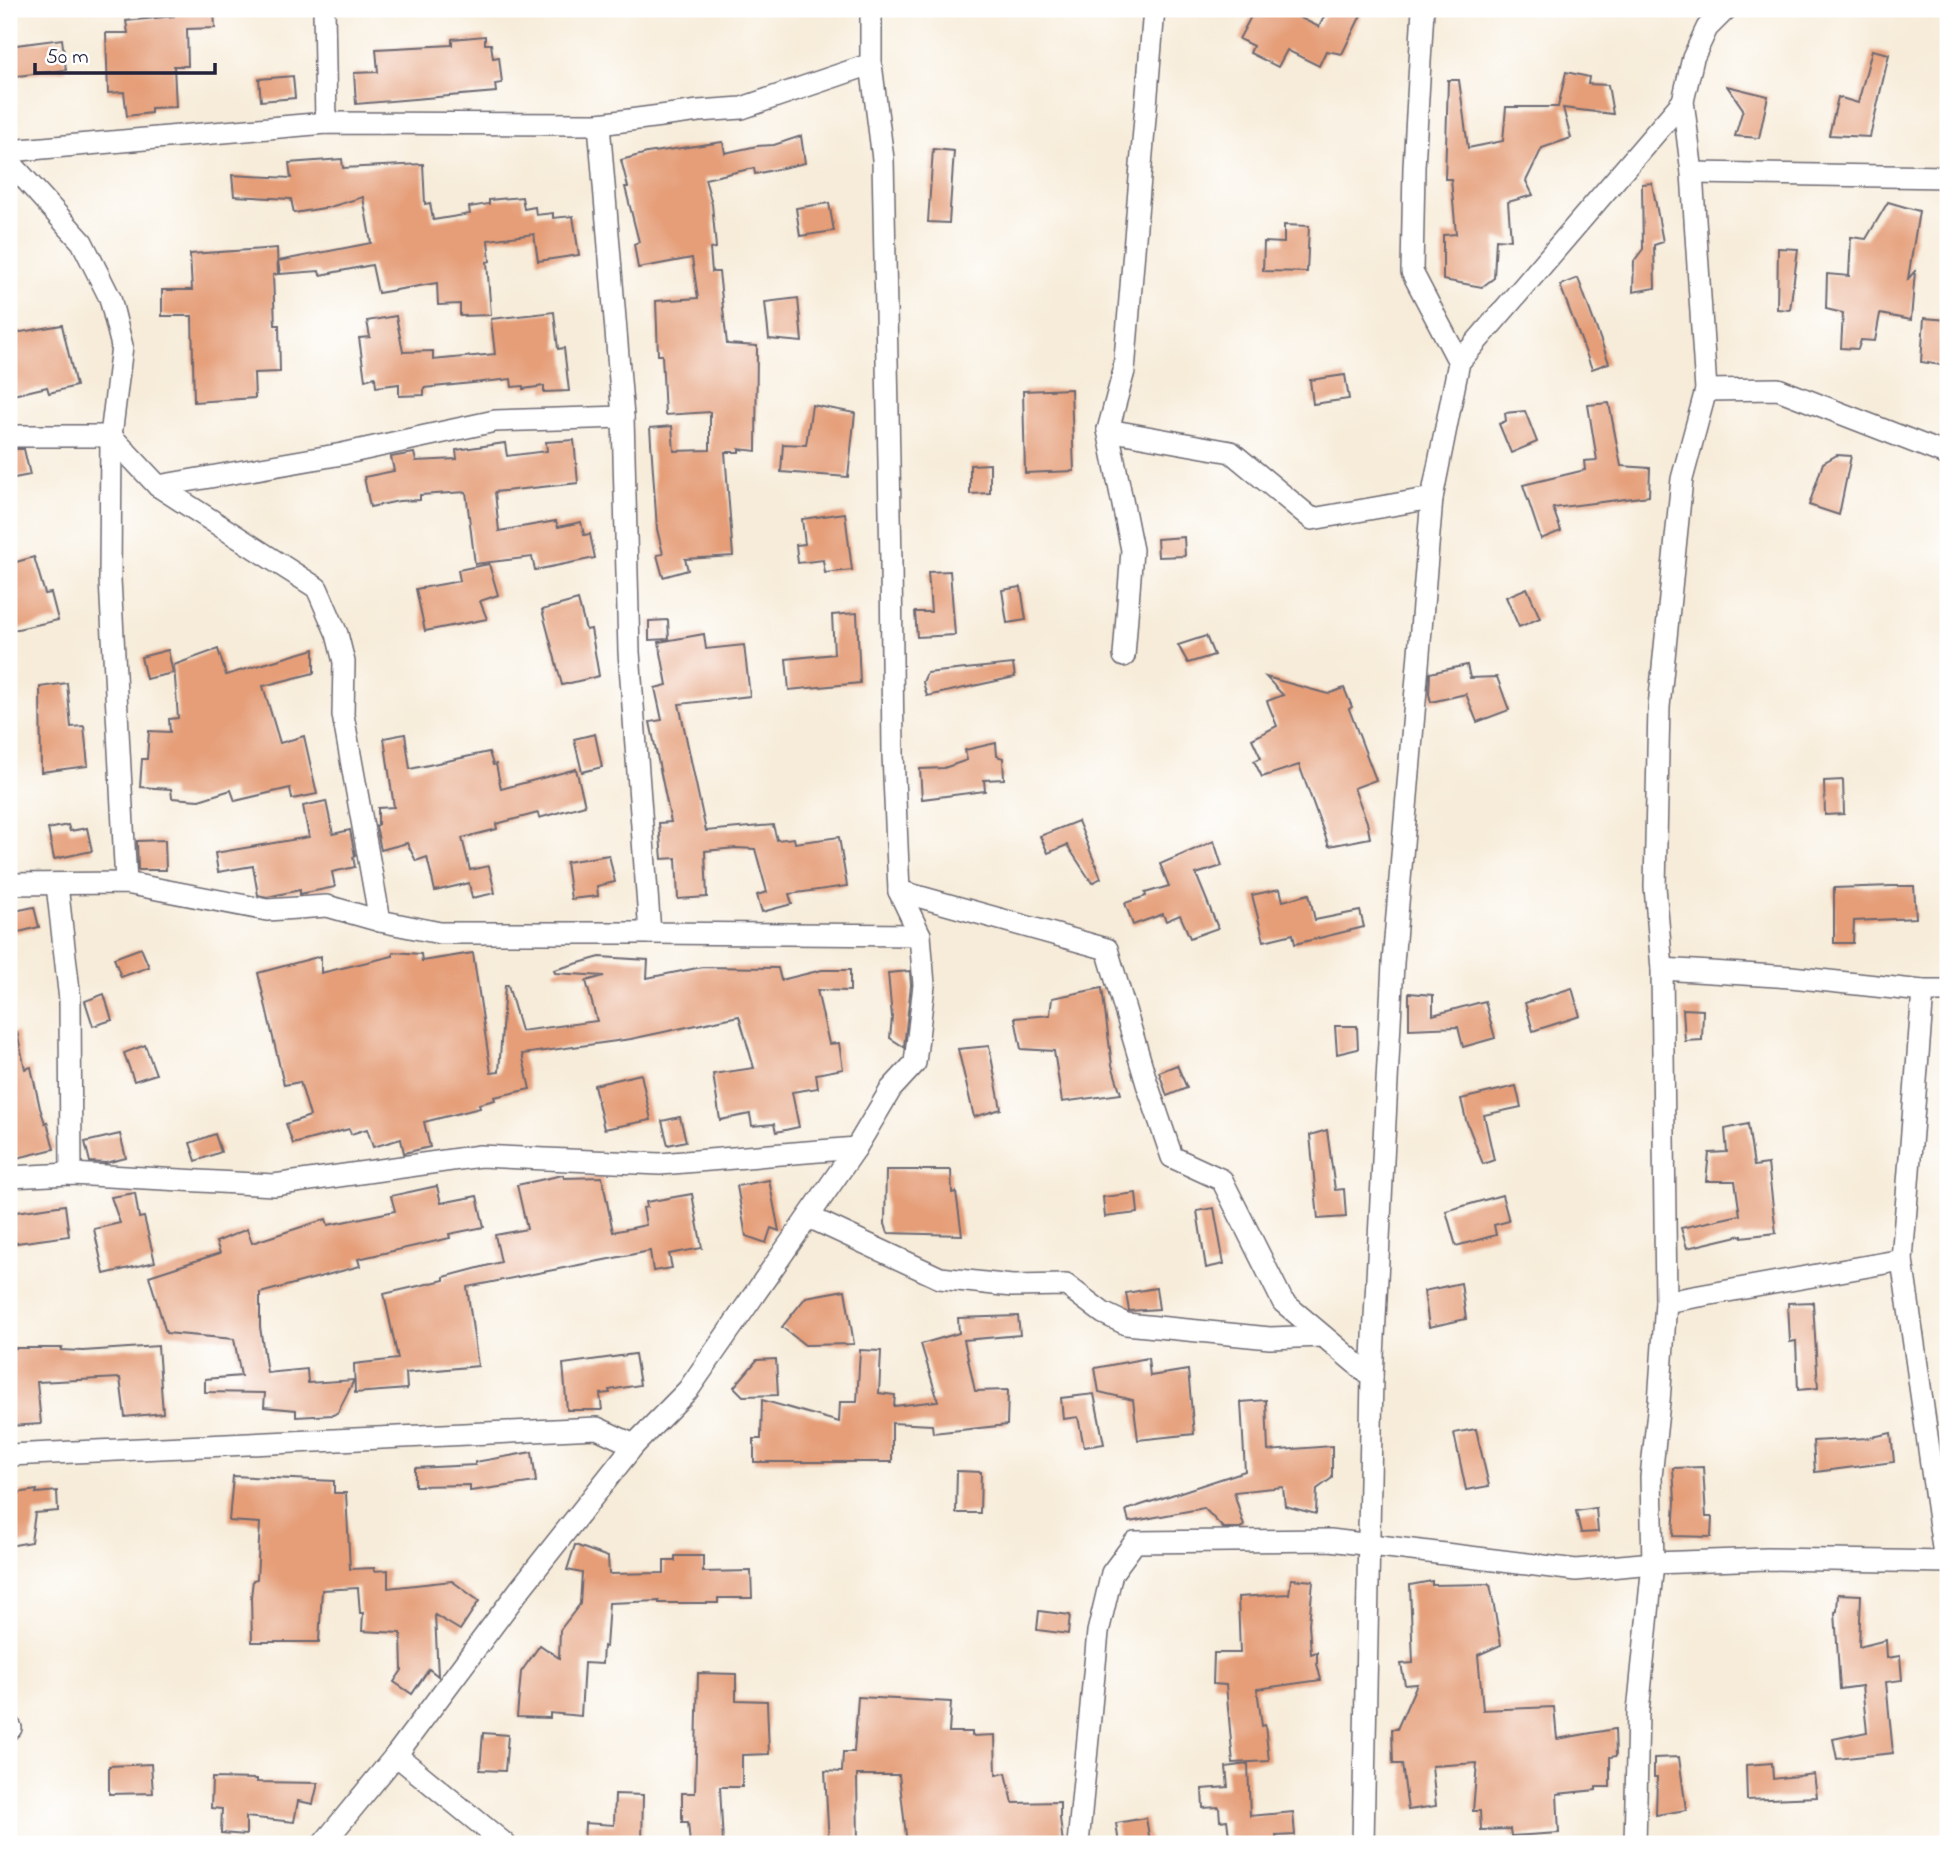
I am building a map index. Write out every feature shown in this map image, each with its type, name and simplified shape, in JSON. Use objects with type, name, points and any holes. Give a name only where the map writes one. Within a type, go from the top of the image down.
[{"type":"street","points":[[324,9],[326,123]]},
{"type":"street","points":[[323,1844],[396,1755],[520,1589],[634,1445],[688,1390],[856,1148],[891,1089],[915,1063],[924,985],[920,935],[899,891],[893,754],[883,159],[871,64],[871,9]]},
{"type":"street","points":[[1124,656],[1132,550],[1108,430],[1124,372],[1154,9]]},
{"type":"street","points":[[1423,9],[1414,167],[1412,272],[1459,362]]},
{"type":"street","points":[[1635,1844],[1638,1712],[1653,1563],[1651,1477],[1666,1302],[1662,969],[1655,887],[1659,708],[1682,479],[1706,390],[1692,173],[1682,101],[1693,58],[1707,28],[1726,9]]},
{"type":"street","points":[[9,151],[326,123],[599,124],[741,108],[871,64]]},
{"type":"street","points":[[1363,1844],[1372,1377],[1393,963],[1432,498],[1459,362],[1682,101]]},
{"type":"street","points":[[599,124],[623,417],[629,652],[650,933]]},
{"type":"street","points":[[9,161],[82,242],[110,298],[122,346],[111,436],[110,579],[126,883]]},
{"type":"street","points":[[1692,173],[1948,177]]},
{"type":"street","points":[[1706,390],[1778,389],[1948,455]]},
{"type":"street","points":[[158,486],[342,454],[495,421],[623,417]]},
{"type":"street","points":[[1108,430],[1231,452],[1312,519],[1432,498]]},
{"type":"street","points":[[9,436],[111,436],[158,486],[317,587],[337,634],[344,662],[343,715],[380,921]]},
{"type":"street","points":[[9,884],[126,883],[267,909],[327,906],[380,921],[440,933],[920,935]]},
{"type":"street","points":[[57,885],[70,1000],[71,1174]]},
{"type":"street","points":[[899,891],[1107,948],[1147,1084],[1172,1157],[1222,1180],[1283,1303],[1372,1377]]},
{"type":"street","points":[[1662,969],[1948,991]]},
{"type":"street","points":[[1078,1844],[1098,1632],[1112,1573],[1135,1542],[1330,1540],[1576,1570],[1653,1563],[1767,1559],[1947,1562],[1902,1260],[1923,991]]},
{"type":"street","points":[[9,1177],[71,1174],[274,1185],[480,1156],[660,1164],[856,1148]]},
{"type":"street","points":[[808,1217],[940,1278],[1012,1286],[1066,1284],[1103,1313],[1126,1324],[1270,1338],[1323,1336]]},
{"type":"street","points":[[1666,1302],[1902,1260]]},
{"type":"street","points":[[9,1455],[597,1428],[634,1445]]},
{"type":"street","points":[[396,1755],[505,1844]]},
{"type":"building","points":[[174,9],[214,9],[215,28],[187,29],[188,66],[174,66],[176,107],[151,108],[151,113],[127,116],[124,92],[108,93],[106,33],[128,33],[126,21],[174,16]]},
{"type":"building","points":[[1255,9],[1282,9],[1319,27],[1328,9],[1364,9],[1342,54],[1326,51],[1319,66],[1287,50],[1278,67],[1250,53],[1253,46],[1239,39]]},
{"type":"building","points":[[485,36],[485,44],[491,44],[493,58],[499,57],[502,83],[495,84],[496,92],[356,104],[354,73],[378,72],[376,49],[452,45],[452,39]]},
{"type":"building","points":[[62,39],[66,70],[9,77],[9,46]]},
{"type":"building","points":[[1872,50],[1889,54],[1870,137],[1829,135],[1838,97],[1858,103]]},
{"type":"building","points":[[1566,72],[1589,77],[1588,84],[1608,85],[1613,114],[1563,108],[1571,138],[1542,148],[1526,181],[1533,195],[1508,202],[1511,240],[1496,239],[1494,278],[1482,287],[1443,280],[1443,235],[1456,234],[1451,179],[1445,179],[1448,80],[1459,80],[1468,148],[1503,141],[1506,107],[1558,107]]},
{"type":"building","points":[[293,76],[295,98],[261,101],[259,79]]},
{"type":"building","points":[[1727,86],[1768,96],[1759,138],[1735,136],[1743,109]]},
{"type":"building","points":[[801,136],[805,163],[755,174],[754,168],[705,179],[712,204],[716,248],[710,249],[712,272],[719,272],[727,344],[757,346],[756,451],[739,449],[739,452],[725,452],[733,556],[685,559],[688,570],[663,577],[657,555],[663,554],[657,529],[650,428],[672,426],[674,451],[710,450],[710,412],[665,415],[662,355],[658,355],[656,301],[698,298],[692,258],[638,268],[634,244],[639,242],[621,160],[647,153],[723,142],[725,153],[774,145]]},
{"type":"building","points":[[933,149],[954,151],[949,223],[928,222]]},
{"type":"building","points":[[342,159],[343,168],[423,164],[425,204],[430,203],[433,220],[470,214],[469,207],[489,204],[489,200],[522,197],[524,209],[535,207],[536,215],[553,213],[553,218],[573,216],[579,255],[538,261],[534,234],[488,240],[491,315],[460,316],[460,304],[438,305],[437,283],[378,293],[372,265],[320,275],[319,271],[280,274],[278,261],[371,243],[363,197],[330,207],[294,213],[291,199],[234,196],[232,175],[291,178],[289,163]]},
{"type":"building","points":[[1652,183],[1663,242],[1654,245],[1655,288],[1633,292],[1634,261],[1643,249],[1642,184]]},
{"type":"building","points":[[1888,202],[1919,211],[1908,279],[1915,271],[1911,320],[1880,314],[1875,341],[1861,340],[1858,349],[1841,348],[1843,313],[1826,309],[1827,274],[1849,276],[1851,237],[1866,239]]},
{"type":"building","points":[[829,203],[834,231],[800,236],[796,208]]},
{"type":"building","points":[[1284,225],[1309,226],[1307,272],[1263,271],[1264,242],[1284,243]]},
{"type":"building","points":[[277,248],[278,274],[273,275],[275,325],[279,325],[280,372],[254,373],[255,398],[194,402],[192,316],[162,316],[162,290],[192,290],[190,254]]},
{"type":"building","points":[[1778,248],[1798,249],[1790,310],[1777,309]]},
{"type":"building","points":[[1578,278],[1609,363],[1592,369],[1560,285]]},
{"type":"building","points":[[798,298],[802,342],[769,339],[765,302]]},
{"type":"building","points":[[554,312],[558,349],[564,348],[569,391],[544,392],[544,386],[523,389],[523,386],[512,387],[511,379],[424,388],[424,395],[399,396],[399,384],[376,387],[375,377],[365,380],[359,338],[370,337],[367,321],[396,316],[403,352],[433,351],[433,360],[495,354],[491,319]]},
{"type":"building","points":[[1924,318],[1948,320],[1948,366],[1921,362]]},
{"type":"building","points":[[62,325],[76,386],[49,393],[47,387],[9,396],[9,334]]},
{"type":"building","points":[[1345,375],[1349,399],[1313,404],[1310,380]]},
{"type":"building","points":[[1071,389],[1074,471],[1025,473],[1023,391]]},
{"type":"building","points":[[1609,403],[1621,466],[1650,468],[1649,496],[1553,508],[1561,531],[1541,539],[1523,485],[1585,470],[1584,461],[1597,460],[1588,405]]},
{"type":"building","points":[[812,405],[855,413],[848,477],[781,472],[783,444],[806,445]]},
{"type":"building","points":[[1525,411],[1537,442],[1511,453],[1499,424],[1506,421],[1505,413]]},
{"type":"building","points":[[574,440],[578,483],[495,492],[499,531],[556,521],[558,527],[581,522],[584,535],[590,534],[595,558],[535,570],[532,557],[475,564],[466,492],[420,495],[420,500],[370,507],[364,477],[394,471],[391,457],[414,453],[416,461],[457,459],[456,450],[505,443],[507,456],[547,451],[546,442]]},
{"type":"building","points":[[9,449],[24,449],[30,475],[9,479]]},
{"type":"building","points":[[1837,455],[1851,456],[1839,515],[1809,505],[1823,463]]},
{"type":"building","points":[[990,464],[990,493],[970,494],[970,465]]},
{"type":"building","points":[[845,513],[852,570],[825,573],[823,560],[798,563],[796,545],[805,544],[802,519]]},
{"type":"building","points":[[1184,537],[1185,556],[1158,557],[1157,539]]},
{"type":"building","points":[[34,557],[45,594],[51,593],[58,620],[9,631],[9,598],[14,596],[9,564]]},
{"type":"building","points":[[489,564],[498,595],[480,601],[487,619],[425,631],[416,589],[460,581],[458,570]]},
{"type":"building","points":[[950,571],[955,635],[917,637],[915,612],[931,612],[928,572]]},
{"type":"building","points":[[1021,587],[1026,620],[1007,623],[1002,590]]},
{"type":"building","points":[[1527,588],[1540,618],[1519,627],[1506,597]]},
{"type":"building","points":[[578,600],[586,630],[591,629],[599,676],[562,685],[542,610]]},
{"type":"building","points":[[857,613],[860,683],[789,690],[786,659],[834,654],[832,615]]},
{"type":"building","points":[[668,620],[669,639],[649,640],[649,621]]},
{"type":"building","points":[[704,634],[706,649],[744,645],[750,696],[679,704],[706,831],[773,825],[777,840],[794,838],[795,843],[839,837],[847,886],[789,894],[792,904],[762,912],[757,895],[767,892],[755,849],[736,848],[705,851],[707,897],[678,899],[676,858],[662,859],[659,823],[671,822],[650,722],[662,720],[655,688],[667,685],[659,642]]},
{"type":"building","points":[[1206,636],[1214,655],[1188,663],[1178,645]]},
{"type":"building","points":[[218,649],[226,675],[314,649],[314,673],[263,686],[280,743],[304,736],[317,794],[292,799],[290,788],[235,801],[231,790],[199,800],[172,798],[171,789],[140,787],[142,759],[147,759],[149,731],[170,732],[169,719],[178,718],[174,665]]},
{"type":"building","points":[[168,650],[173,673],[146,679],[141,657]]},
{"type":"building","points":[[1013,664],[1015,677],[927,696],[923,682],[927,673]]},
{"type":"building","points":[[1467,665],[1470,678],[1497,677],[1509,710],[1477,722],[1466,694],[1431,702],[1430,673]]},
{"type":"building","points":[[1266,677],[1328,694],[1344,688],[1352,707],[1349,709],[1376,780],[1354,788],[1370,838],[1329,846],[1299,765],[1262,777],[1254,761],[1261,758],[1252,739],[1277,726],[1267,701],[1283,695]]},
{"type":"building","points":[[67,683],[71,727],[84,726],[88,766],[41,772],[40,687]]},
{"type":"building","points":[[405,734],[410,769],[489,752],[493,765],[496,764],[501,789],[576,769],[585,805],[539,818],[538,813],[496,824],[497,829],[462,838],[470,870],[489,866],[495,893],[472,898],[469,883],[435,891],[427,857],[416,861],[407,843],[381,850],[376,826],[378,808],[394,807],[384,738]]},
{"type":"building","points":[[595,734],[602,767],[582,772],[574,739]]},
{"type":"building","points":[[996,743],[997,756],[1003,758],[1004,779],[984,780],[985,791],[922,799],[920,769],[944,768],[967,760],[965,750]]},
{"type":"building","points":[[1843,780],[1844,814],[1825,815],[1824,781]]},
{"type":"building","points":[[326,801],[333,834],[350,830],[355,856],[355,867],[332,872],[335,887],[300,894],[300,890],[267,897],[258,895],[253,866],[218,872],[215,853],[309,837],[303,806]]},
{"type":"building","points":[[1078,821],[1101,878],[1092,883],[1067,845],[1048,853],[1040,836]]},
{"type":"building","points":[[68,825],[70,831],[87,828],[92,851],[54,859],[48,829]]},
{"type":"building","points":[[165,840],[166,870],[138,870],[137,841]]},
{"type":"building","points":[[1214,841],[1222,866],[1196,874],[1218,928],[1190,938],[1180,915],[1166,921],[1163,914],[1133,925],[1125,903],[1146,896],[1145,893],[1169,886],[1160,864]]},
{"type":"building","points":[[609,855],[615,882],[597,886],[598,896],[571,899],[566,862]]},
{"type":"building","points":[[1914,886],[1916,918],[1854,921],[1853,943],[1834,943],[1834,888]]},
{"type":"building","points":[[1280,889],[1283,901],[1309,894],[1315,920],[1360,911],[1364,927],[1295,944],[1293,934],[1264,941],[1252,895]]},
{"type":"building","points":[[34,907],[39,927],[15,933],[10,912]]},
{"type":"building","points":[[141,948],[149,967],[121,977],[114,958]]},
{"type":"building","points":[[393,952],[421,954],[422,961],[473,953],[491,1073],[499,1072],[505,985],[508,985],[521,1031],[597,1021],[586,981],[604,976],[555,973],[554,970],[600,957],[648,960],[647,978],[702,967],[778,968],[781,980],[822,970],[850,970],[850,991],[817,990],[829,1044],[839,1043],[843,1069],[816,1074],[818,1088],[792,1092],[799,1127],[776,1132],[774,1124],[752,1126],[750,1114],[720,1120],[713,1074],[754,1068],[739,1016],[631,1039],[522,1054],[530,1089],[494,1097],[495,1100],[479,1104],[480,1108],[424,1122],[430,1147],[404,1153],[401,1139],[373,1147],[367,1129],[351,1134],[349,1129],[293,1144],[286,1124],[310,1116],[300,1082],[284,1085],[258,973],[321,956],[321,973],[393,956]]},
{"type":"building","points":[[910,971],[904,1047],[890,1038],[892,1017],[888,973]]},
{"type":"building","points":[[1102,988],[1112,1065],[1121,1094],[1062,1102],[1054,1051],[1021,1049],[1015,1018],[1050,1015],[1052,998]]},
{"type":"building","points":[[1572,988],[1580,1016],[1533,1031],[1525,1003]]},
{"type":"building","points":[[1409,993],[1433,995],[1433,1015],[1485,1001],[1495,1038],[1463,1047],[1458,1027],[1409,1029]]},
{"type":"building","points":[[104,994],[112,1020],[93,1026],[85,1001]]},
{"type":"building","points":[[1683,1009],[1703,1010],[1702,1040],[1685,1041]]},
{"type":"building","points":[[1335,1026],[1357,1026],[1358,1049],[1337,1054]]},
{"type":"building","points":[[17,1032],[25,1069],[31,1067],[40,1108],[45,1123],[47,1122],[54,1149],[9,1160],[9,1132],[14,1130],[11,1116],[16,1115],[9,1086],[9,1033]]},
{"type":"building","points":[[145,1045],[156,1074],[134,1081],[124,1053]]},
{"type":"building","points":[[989,1046],[1001,1109],[974,1117],[958,1049]]},
{"type":"building","points":[[1177,1065],[1187,1088],[1167,1096],[1159,1072]]},
{"type":"building","points":[[641,1074],[651,1120],[604,1129],[594,1085]]},
{"type":"building","points":[[1516,1086],[1521,1107],[1484,1115],[1494,1160],[1483,1164],[1461,1099]]},
{"type":"building","points":[[680,1117],[686,1141],[668,1145],[662,1121]]},
{"type":"building","points":[[1748,1124],[1754,1166],[1768,1164],[1776,1233],[1742,1235],[1687,1248],[1681,1228],[1740,1215],[1735,1181],[1706,1181],[1709,1153],[1727,1152],[1725,1129]]},
{"type":"building","points":[[1327,1130],[1335,1190],[1344,1189],[1346,1217],[1318,1219],[1310,1135]]},
{"type":"building","points":[[120,1134],[126,1158],[106,1163],[90,1162],[85,1142]]},
{"type":"building","points":[[215,1134],[221,1152],[196,1161],[190,1143]]},
{"type":"building","points":[[886,1170],[951,1170],[952,1193],[956,1192],[962,1235],[888,1233],[885,1224]]},
{"type":"building","points":[[563,1175],[564,1178],[602,1177],[613,1232],[646,1225],[643,1208],[647,1207],[646,1202],[692,1194],[702,1248],[669,1254],[672,1268],[653,1271],[650,1251],[467,1287],[478,1366],[406,1373],[407,1389],[355,1393],[354,1364],[398,1359],[384,1294],[444,1280],[444,1277],[501,1262],[495,1235],[527,1229],[517,1185]]},
{"type":"building","points":[[769,1180],[779,1231],[771,1228],[766,1243],[746,1236],[737,1186]]},
{"type":"building","points":[[437,1186],[441,1203],[477,1196],[484,1227],[449,1234],[450,1238],[358,1259],[360,1266],[260,1293],[260,1327],[267,1373],[307,1369],[308,1383],[354,1380],[338,1412],[333,1415],[296,1417],[296,1410],[264,1407],[265,1393],[205,1392],[205,1379],[241,1376],[234,1339],[166,1333],[149,1276],[220,1253],[216,1242],[247,1229],[252,1243],[326,1219],[328,1225],[395,1211],[391,1196]]},
{"type":"building","points":[[135,1193],[139,1218],[144,1217],[155,1262],[104,1274],[94,1229],[120,1223],[111,1197]]},
{"type":"building","points":[[1136,1193],[1138,1213],[1105,1217],[1103,1197]]},
{"type":"building","points":[[1502,1195],[1509,1221],[1494,1225],[1496,1235],[1456,1246],[1446,1211]]},
{"type":"building","points":[[65,1205],[69,1236],[9,1244],[9,1213]]},
{"type":"building","points":[[1214,1208],[1224,1264],[1206,1268],[1197,1211]]},
{"type":"building","points":[[1461,1283],[1466,1319],[1429,1327],[1424,1291]]},
{"type":"building","points":[[1156,1288],[1159,1309],[1129,1311],[1126,1293]]},
{"type":"building","points":[[845,1290],[854,1344],[805,1345],[782,1327],[806,1297]]},
{"type":"building","points":[[1813,1302],[1818,1388],[1798,1390],[1796,1341],[1790,1342],[1788,1303]]},
{"type":"building","points":[[1018,1316],[1020,1335],[964,1340],[975,1391],[1008,1390],[1007,1425],[933,1433],[932,1425],[892,1423],[892,1462],[754,1462],[754,1439],[761,1439],[762,1400],[839,1422],[840,1402],[857,1402],[860,1350],[881,1351],[879,1393],[895,1395],[894,1406],[938,1401],[921,1344],[959,1333],[958,1318]]},
{"type":"building","points":[[158,1346],[163,1413],[125,1417],[120,1378],[37,1382],[41,1424],[9,1426],[9,1348],[62,1348],[61,1350],[83,1351]]},
{"type":"building","points":[[635,1354],[640,1385],[600,1394],[602,1410],[567,1410],[563,1364]]},
{"type":"building","points":[[1148,1358],[1150,1376],[1188,1370],[1194,1434],[1138,1440],[1133,1400],[1099,1392],[1095,1368]]},
{"type":"building","points":[[776,1359],[778,1395],[743,1396],[734,1387],[757,1360]]},
{"type":"building","points":[[1094,1394],[1104,1444],[1084,1447],[1078,1417],[1063,1419],[1061,1398]]},
{"type":"building","points":[[1266,1400],[1268,1451],[1332,1446],[1332,1478],[1317,1489],[1316,1514],[1285,1506],[1283,1487],[1234,1492],[1244,1526],[1240,1528],[1223,1528],[1204,1508],[1129,1522],[1126,1510],[1245,1471],[1241,1402]]},
{"type":"building","points":[[1476,1429],[1489,1486],[1466,1490],[1454,1433]]},
{"type":"building","points":[[1891,1433],[1894,1462],[1815,1472],[1813,1441],[1868,1438]]},
{"type":"building","points":[[532,1452],[536,1482],[470,1491],[470,1485],[415,1486],[415,1468],[475,1465],[475,1462]]},
{"type":"building","points":[[1703,1467],[1706,1517],[1712,1517],[1711,1537],[1673,1536],[1673,1468]]},
{"type":"building","points":[[957,1471],[981,1472],[980,1513],[956,1513]]},
{"type":"building","points":[[233,1476],[334,1481],[334,1493],[346,1493],[350,1569],[388,1570],[388,1588],[452,1581],[479,1601],[460,1630],[435,1615],[438,1676],[429,1669],[412,1694],[394,1682],[402,1670],[401,1633],[362,1631],[363,1613],[360,1613],[358,1588],[322,1590],[319,1642],[252,1642],[251,1597],[253,1580],[257,1579],[260,1523],[229,1521]]},
{"type":"building","points":[[37,1490],[36,1493],[57,1491],[58,1511],[35,1513],[31,1542],[9,1546],[9,1494]]},
{"type":"building","points":[[1596,1508],[1598,1532],[1581,1533],[1576,1511]]},
{"type":"building","points":[[575,1545],[608,1557],[609,1574],[664,1573],[664,1561],[675,1561],[675,1556],[703,1556],[703,1572],[751,1571],[752,1598],[718,1598],[718,1603],[609,1603],[602,1664],[584,1663],[581,1716],[550,1713],[550,1718],[517,1717],[521,1672],[540,1645],[559,1658],[560,1630],[580,1604],[582,1573],[567,1570]]},
{"type":"building","points":[[1291,1579],[1313,1581],[1309,1624],[1311,1654],[1317,1652],[1321,1680],[1257,1689],[1269,1761],[1233,1763],[1226,1685],[1213,1684],[1214,1653],[1240,1653],[1238,1597],[1289,1594]]},
{"type":"building","points":[[1432,1581],[1432,1585],[1490,1584],[1501,1645],[1478,1655],[1483,1710],[1554,1707],[1557,1739],[1615,1729],[1616,1756],[1610,1757],[1610,1787],[1557,1794],[1559,1833],[1511,1836],[1510,1829],[1481,1830],[1480,1811],[1473,1811],[1477,1763],[1432,1766],[1436,1806],[1408,1810],[1402,1764],[1393,1764],[1392,1729],[1397,1729],[1417,1684],[1405,1685],[1401,1664],[1413,1663],[1410,1585]]},
{"type":"building","points":[[1838,1594],[1861,1595],[1859,1647],[1886,1640],[1887,1658],[1900,1656],[1902,1680],[1886,1682],[1893,1753],[1837,1759],[1833,1739],[1867,1732],[1862,1686],[1840,1689],[1835,1612]]},
{"type":"building","points":[[1039,1611],[1070,1615],[1068,1634],[1037,1630]]},
{"type":"building","points":[[698,1673],[736,1674],[736,1700],[767,1701],[769,1754],[742,1755],[742,1787],[720,1787],[723,1844],[690,1844],[688,1822],[682,1822],[682,1793],[695,1793]]},
{"type":"building","points":[[858,1697],[951,1702],[949,1732],[972,1732],[972,1736],[995,1735],[996,1775],[1006,1773],[1013,1803],[1060,1802],[1063,1844],[907,1844],[899,1775],[857,1775],[858,1844],[829,1844],[825,1771],[842,1772],[843,1752],[854,1752]]},
{"type":"building","points":[[483,1733],[508,1735],[505,1771],[480,1770]]},
{"type":"building","points":[[1679,1757],[1686,1810],[1656,1815],[1657,1777],[1654,1777],[1654,1758]]},
{"type":"building","points":[[1772,1763],[1773,1779],[1814,1774],[1817,1797],[1747,1800],[1746,1765]]},
{"type":"building","points":[[151,1764],[153,1793],[109,1794],[109,1766]]},
{"type":"building","points":[[1248,1764],[1250,1816],[1293,1812],[1295,1835],[1276,1836],[1277,1844],[1230,1844],[1227,1820],[1220,1821],[1219,1807],[1203,1808],[1202,1789],[1228,1787],[1226,1767]]},
{"type":"building","points":[[212,1778],[318,1783],[313,1804],[298,1801],[294,1822],[246,1817],[246,1835],[221,1833],[222,1809],[211,1808]]},
{"type":"building","points":[[615,1794],[643,1795],[642,1844],[584,1844],[585,1823],[614,1825]]},
{"type":"building","points":[[1146,1818],[1150,1841],[1119,1844],[1116,1823]]}]
